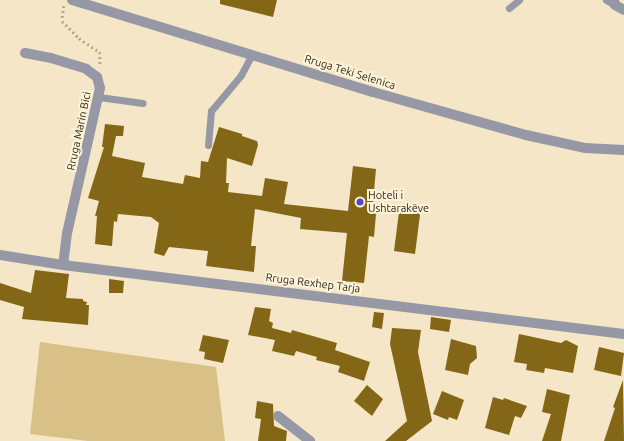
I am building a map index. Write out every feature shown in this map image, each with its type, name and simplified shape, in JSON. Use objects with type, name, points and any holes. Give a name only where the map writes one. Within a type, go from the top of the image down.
[{"type":"street","name":"Rruga Teki Selenica","points":[[72,0],[251,56],[547,141],[585,148],[624,150]]},
{"type":"street","name":"Rruga Marin Bici","points":[[25,54],[51,58],[86,69],[97,77],[100,88],[99,98],[67,233],[63,265]]},
{"type":"street","name":"Rruga Rexhep Tarja","points":[[0,255],[63,265],[624,334]]},
{"type":"street","points":[[278,416],[310,441]]},
{"type":"lane","points":[[509,8],[519,0]]},
{"type":"lane","points":[[606,0],[618,5]]},
{"type":"lane","points":[[208,145],[211,111],[240,75],[251,56]]},
{"type":"lane","points":[[99,98],[143,103]]},
{"type":"path","points":[[66,0],[62,21],[78,38],[100,52],[101,60],[97,77]]},
{"type":"shaded area","points":[[40,342],[216,367],[225,441],[88,441],[30,434]]},
{"type":"building","points":[[220,0],[277,0],[273,17],[220,4]]},
{"type":"building","points":[[105,124],[124,126],[123,136],[116,136],[112,156],[145,163],[142,177],[183,184],[185,175],[200,178],[201,161],[208,162],[219,127],[242,134],[242,136],[257,141],[258,145],[252,166],[227,158],[226,183],[229,183],[228,192],[262,196],[265,178],[288,182],[284,204],[348,211],[353,166],[376,169],[372,213],[376,214],[374,237],[369,236],[364,283],[342,281],[347,233],[300,229],[301,218],[255,209],[251,246],[256,246],[254,272],[206,266],[208,251],[169,247],[164,256],[154,253],[159,223],[151,217],[118,214],[117,222],[114,221],[112,246],[95,244],[97,216],[95,216],[99,201],[88,198],[104,147],[102,147]]},
{"type":"building","points":[[400,204],[421,207],[415,254],[394,251]]},
{"type":"building","points":[[35,270],[69,274],[66,298],[83,299],[83,301],[87,302],[86,305],[89,305],[88,325],[22,319],[24,307],[0,300],[0,283],[31,293]]},
{"type":"building","points":[[109,279],[124,281],[123,293],[109,293]]},
{"type":"building","points":[[255,307],[271,309],[269,321],[273,323],[272,328],[291,333],[292,330],[337,343],[335,350],[370,362],[364,381],[338,372],[340,366],[316,360],[317,357],[296,351],[294,356],[272,351],[275,340],[248,335]]},
{"type":"building","points":[[374,312],[384,313],[382,329],[372,327]]},
{"type":"building","points":[[431,317],[451,320],[449,332],[430,329]]},
{"type":"building","points":[[392,328],[421,330],[418,352],[432,421],[406,441],[385,441],[407,421],[390,344]]},
{"type":"building","points":[[519,334],[561,343],[566,340],[578,346],[573,373],[545,368],[544,373],[526,370],[527,364],[514,362]]},
{"type":"building","points":[[203,335],[229,340],[223,363],[204,359],[205,352],[199,351]]},
{"type":"building","points":[[451,339],[476,346],[477,358],[470,364],[468,375],[445,370]]},
{"type":"building","points":[[599,347],[624,353],[621,376],[594,370]]},
{"type":"building","points":[[623,380],[624,441],[604,441],[615,408],[613,407]]},
{"type":"building","points":[[367,385],[383,399],[372,416],[354,401]]},
{"type":"building","points":[[547,389],[570,395],[561,441],[542,441],[551,414],[542,412]]},
{"type":"building","points":[[442,391],[464,400],[457,420],[449,417],[448,420],[433,414]]},
{"type":"building","points":[[493,397],[503,400],[504,398],[527,406],[521,418],[515,416],[509,435],[485,428]]},
{"type":"building","points":[[257,401],[273,404],[274,426],[287,431],[286,441],[258,441],[261,419],[255,418]]},
{"type":"place","name":"Hoteli i Ushtarakëve","points":[[360,202]]}]
